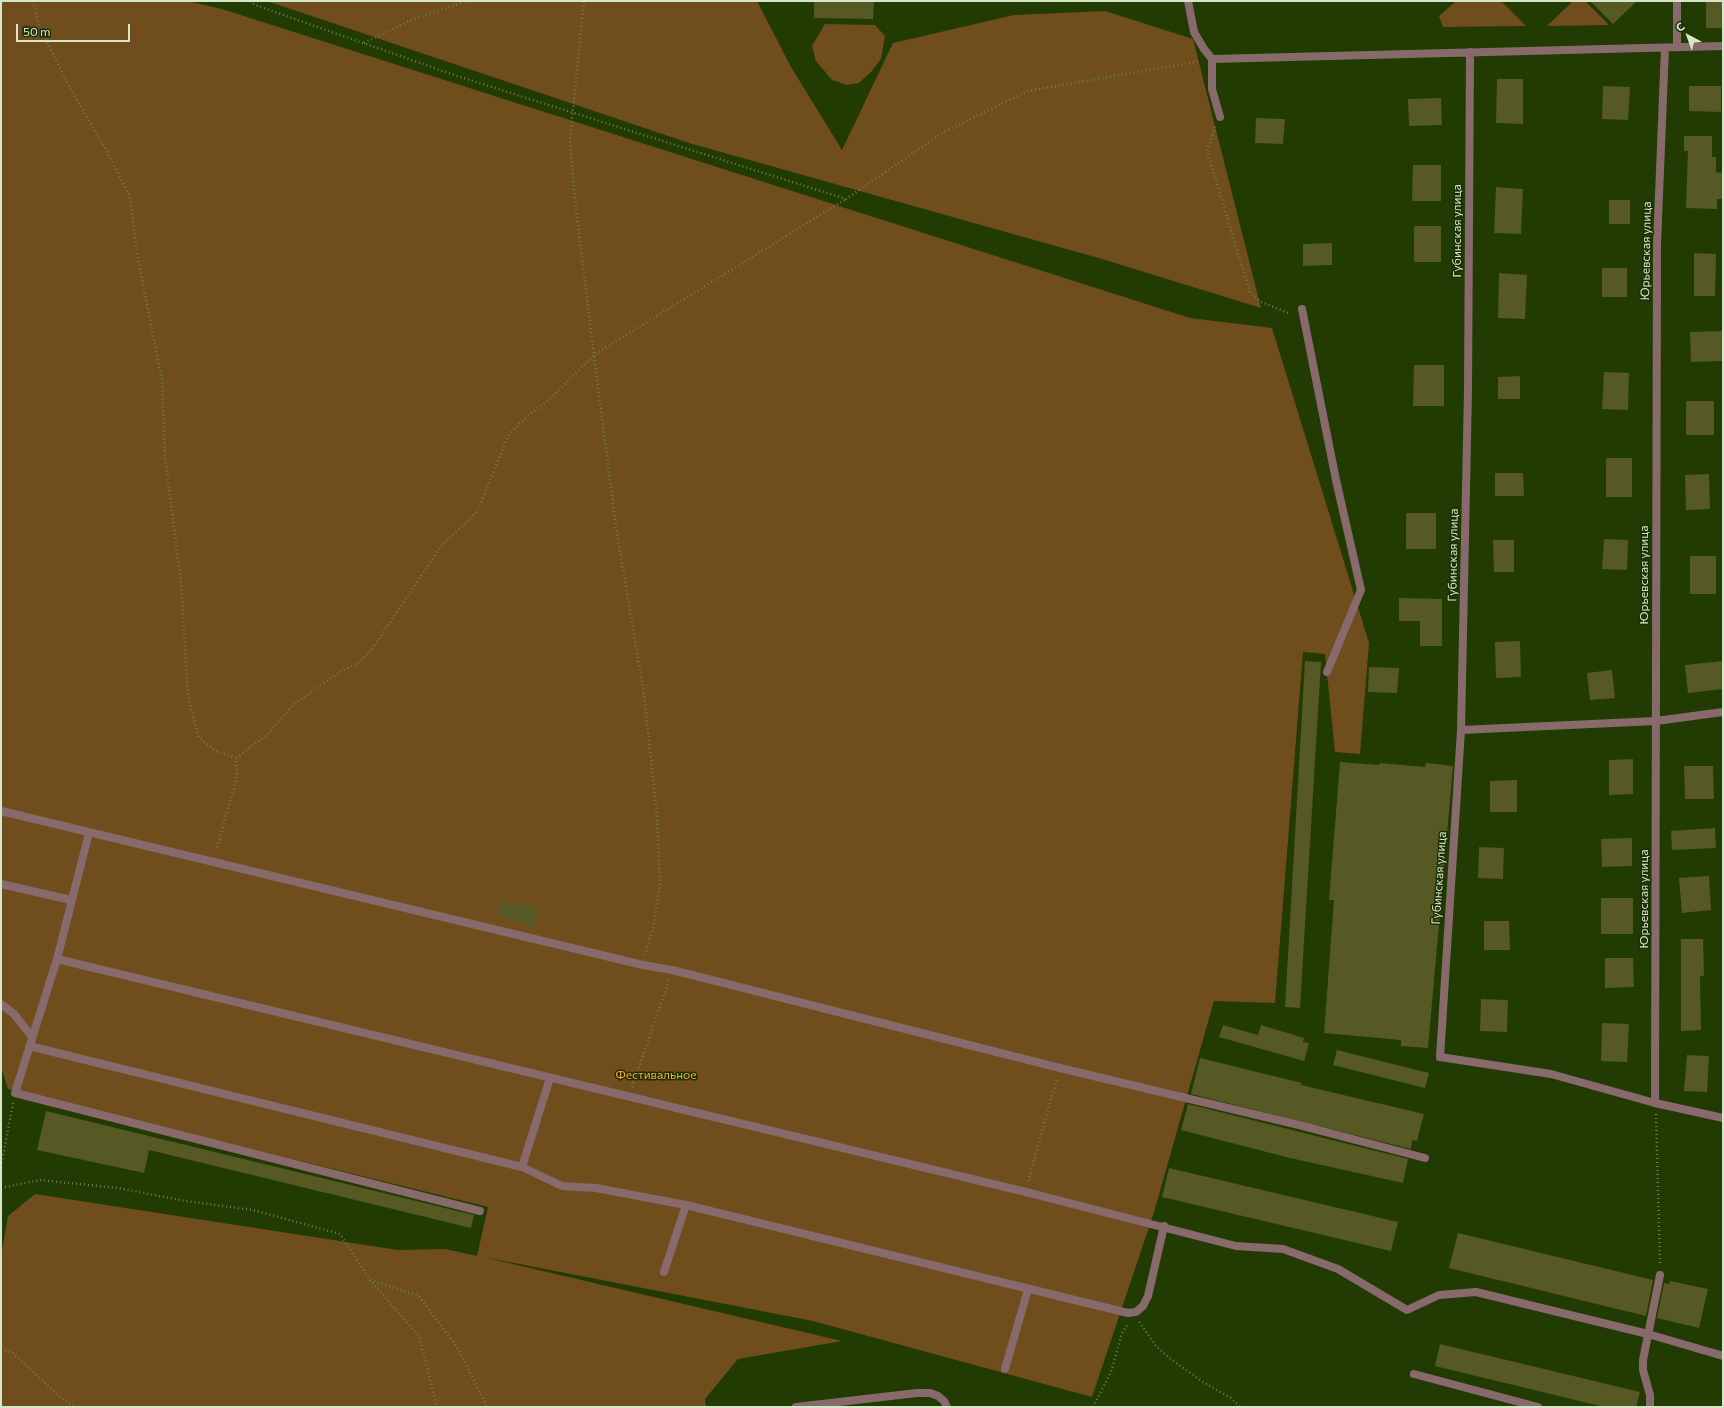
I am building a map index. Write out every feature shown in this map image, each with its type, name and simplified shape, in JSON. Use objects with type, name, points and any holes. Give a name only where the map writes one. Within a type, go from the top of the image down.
[{"type":"street","points":[[1188,1],[1194,32],[1212,59],[1212,89],[1220,117]]},
{"type":"street","points":[[1677,1],[1677,47]]},
{"type":"street","points":[[1212,59],[1723,46]]},
{"type":"street","name":"Юрьевская улица","points":[[1655,1103],[1657,244],[1665,48]]},
{"type":"street","name":"Губинская улица","points":[[1470,52],[1468,383],[1461,730],[1440,1057],[1551,1074],[1655,1103]]},
{"type":"street","points":[[1302,309],[1336,480],[1361,590],[1327,672]]},
{"type":"street","points":[[1461,730],[1656,721],[1723,712]]},
{"type":"street","points":[[1,811],[643,965],[672,970],[1060,1068],[1298,1124],[1425,1158]]},
{"type":"street","points":[[89,833],[56,959],[15,1093],[480,1211]]},
{"type":"street","points":[[1,884],[71,900]]},
{"type":"street","points":[[56,959],[1026,1192],[1164,1226],[1236,1246],[1283,1249],[1338,1268],[1407,1310],[1439,1295],[1476,1292],[1648,1334],[1723,1356]]},
{"type":"street","points":[[1,1004],[14,1014],[32,1037]]},
{"type":"street","points":[[29,1046],[522,1167],[562,1186],[596,1188],[686,1205],[1120,1311],[1136,1312],[1143,1306],[1148,1296],[1164,1226]]},
{"type":"street","points":[[522,1167],[550,1078]]},
{"type":"street","points":[[1655,1103],[1723,1118]]},
{"type":"street","points":[[664,1272],[686,1205]]},
{"type":"street","points":[[1650,1407],[1650,1395],[1643,1370],[1648,1334],[1660,1275]]},
{"type":"street","points":[[1005,1369],[1028,1289]]},
{"type":"street","points":[[1414,1374],[1538,1407]]},
{"type":"street","points":[[796,1407],[917,1393],[930,1393],[944,1400],[946,1407]]},
{"type":"path","points":[[33,1],[39,25],[69,86],[106,150],[130,196],[137,254],[162,380],[164,457],[181,583],[188,696],[199,738],[215,751],[236,758]]},
{"type":"path","points":[[250,1],[255,5],[364,43],[572,113],[846,199]]},
{"type":"path","points":[[364,43],[409,21],[467,1]]},
{"type":"path","points":[[584,1],[570,138],[574,192],[616,528],[644,694],[657,815],[660,885],[654,924],[643,965]]},
{"type":"path","points":[[236,758],[266,736],[294,704],[341,671],[360,662],[373,648],[441,546],[477,512],[509,434],[524,419],[551,398],[594,355],[846,199],[944,132],[1028,91],[1212,59]]},
{"type":"path","points":[[1220,117],[1207,151],[1250,294],[1261,302],[1303,317]]},
{"type":"path","points":[[213,862],[237,777],[236,758]]},
{"type":"path","points":[[629,1097],[672,970]]},
{"type":"path","points":[[1026,1192],[1060,1068]]},
{"type":"path","points":[[1,1167],[15,1093]]},
{"type":"path","points":[[1655,1103],[1660,1275]]},
{"type":"path","points":[[1,1188],[40,1180],[118,1188],[185,1201],[253,1210],[340,1234],[370,1280],[419,1336],[437,1407]]},
{"type":"path","points":[[370,1280],[419,1296],[458,1350],[487,1407]]},
{"type":"path","points":[[1093,1407],[1111,1372],[1122,1333],[1136,1312]]},
{"type":"path","points":[[1136,1312],[1139,1323],[1156,1346],[1172,1360],[1203,1382],[1231,1398],[1240,1407]]},
{"type":"path","points":[[1,1350],[12,1352],[59,1396],[75,1407]]},
{"type":"green space","name":"Фестивальное","points":[[1,1],[187,1],[222,9],[1190,318],[1272,328],[1369,643],[1360,754],[1335,752],[1325,654],[1303,652],[1275,1003],[1214,1001],[1154,1212],[1092,1397],[813,1321],[483,1257],[842,1341],[738,1359],[705,1399],[706,1407],[1,1407],[1,1256],[8,1216],[35,1194],[398,1250],[445,1249],[477,1256],[488,1207],[8,1089],[1,1067]]},
{"type":"green space","points":[[267,1],[757,1],[791,67],[842,150],[893,43],[1014,15],[1105,11],[1193,39],[1261,308],[1102,259],[689,143]]},
{"type":"green space","points":[[1456,1],[1501,1],[1526,26],[1443,27],[1439,16]]},
{"type":"green space","points":[[1573,1],[1585,1],[1609,25],[1547,26]]},
{"type":"green space","points":[[825,24],[875,25],[885,36],[881,59],[871,72],[859,83],[847,85],[832,80],[816,61],[812,46]]},
{"type":"building","points":[[814,1],[874,1],[873,19],[814,18]]},
{"type":"building","points":[[1590,1],[1637,1],[1613,24]]},
{"type":"building","points":[[1706,1],[1723,1],[1723,28],[1706,28]]},
{"type":"building","points":[[1497,79],[1523,79],[1523,124],[1496,123]]},
{"type":"building","points":[[1603,86],[1630,87],[1628,120],[1602,119]]},
{"type":"building","points":[[1689,86],[1721,86],[1721,112],[1689,111]]},
{"type":"building","points":[[1441,98],[1442,125],[1409,126],[1408,99]]},
{"type":"building","points":[[1256,118],[1285,119],[1283,144],[1255,143]]},
{"type":"building","points":[[1684,136],[1712,136],[1712,157],[1716,157],[1716,172],[1723,173],[1723,199],[1717,199],[1717,209],[1686,208],[1688,151],[1684,151]]},
{"type":"building","points":[[1413,165],[1441,165],[1441,201],[1412,201]]},
{"type":"building","points":[[1496,187],[1523,189],[1521,234],[1494,233]]},
{"type":"building","points":[[1609,200],[1630,200],[1630,224],[1609,224]]},
{"type":"building","points":[[1414,226],[1441,226],[1441,262],[1414,262]]},
{"type":"building","points":[[1332,243],[1332,265],[1303,266],[1303,244]]},
{"type":"building","points":[[1694,253],[1716,254],[1715,296],[1694,296]]},
{"type":"building","points":[[1602,268],[1627,268],[1627,297],[1602,297]]},
{"type":"building","points":[[1499,273],[1527,275],[1525,319],[1498,318]]},
{"type":"building","points":[[1723,331],[1723,361],[1691,362],[1690,332]]},
{"type":"building","points":[[1414,365],[1444,365],[1444,406],[1413,406]]},
{"type":"building","points":[[1604,372],[1629,373],[1628,410],[1602,409]]},
{"type":"building","points":[[1520,376],[1520,399],[1498,399],[1498,377]]},
{"type":"building","points":[[1686,401],[1714,401],[1714,435],[1686,435]]},
{"type":"building","points":[[1606,458],[1632,458],[1632,497],[1606,497]]},
{"type":"building","points":[[1495,473],[1523,473],[1524,496],[1495,496]]},
{"type":"building","points":[[1709,474],[1710,509],[1686,510],[1685,475]]},
{"type":"building","points":[[1406,513],[1436,513],[1436,549],[1406,549]]},
{"type":"building","points":[[1604,539],[1628,540],[1627,570],[1602,569]]},
{"type":"building","points":[[1493,540],[1514,540],[1514,572],[1494,572]]},
{"type":"building","points":[[1690,556],[1716,556],[1716,594],[1690,594]]},
{"type":"building","points":[[1399,598],[1442,599],[1442,646],[1420,646],[1420,621],[1399,621]]},
{"type":"building","points":[[1520,641],[1521,677],[1496,678],[1495,642]]},
{"type":"building","points":[[1305,661],[1321,662],[1300,1008],[1285,1007]]},
{"type":"building","points":[[1723,661],[1723,689],[1688,693],[1685,665]]},
{"type":"building","points":[[1369,667],[1399,668],[1397,693],[1368,692]]},
{"type":"building","points":[[1612,670],[1615,698],[1590,700],[1587,673]]},
{"type":"building","points":[[1633,759],[1633,794],[1609,795],[1609,760]]},
{"type":"building","points":[[1340,762],[1379,765],[1380,763],[1425,767],[1426,763],[1453,766],[1428,1048],[1401,1046],[1401,1040],[1324,1033],[1334,900],[1329,900]]},
{"type":"building","points":[[1684,766],[1713,766],[1714,799],[1685,799]]},
{"type":"building","points":[[1517,780],[1517,812],[1490,812],[1490,781]]},
{"type":"building","points":[[1715,828],[1716,848],[1672,850],[1671,831]]},
{"type":"building","points":[[1632,838],[1632,866],[1602,867],[1601,839]]},
{"type":"building","points":[[1479,847],[1504,848],[1503,879],[1478,878]]},
{"type":"building","points":[[1709,876],[1711,910],[1682,913],[1679,878]]},
{"type":"building","points":[[1601,898],[1633,898],[1633,934],[1601,934]]},
{"type":"building","points":[[502,900],[524,907],[525,903],[539,908],[533,927],[497,915]]},
{"type":"building","points":[[1484,921],[1509,921],[1510,950],[1484,950]]},
{"type":"building","points":[[1681,939],[1703,939],[1704,976],[1700,976],[1701,1030],[1681,1031]]},
{"type":"building","points":[[1605,958],[1633,958],[1634,987],[1605,988]]},
{"type":"building","points":[[1481,999],[1508,1000],[1507,1032],[1480,1031]]},
{"type":"building","points":[[1602,1023],[1629,1024],[1627,1062],[1601,1061]]},
{"type":"building","points":[[1223,1025],[1258,1035],[1261,1025],[1304,1038],[1303,1042],[1309,1043],[1304,1061],[1219,1037]]},
{"type":"building","points":[[1337,1050],[1429,1073],[1425,1088],[1333,1065]]},
{"type":"building","points":[[1687,1055],[1709,1056],[1707,1092],[1684,1091]]},
{"type":"building","points":[[1200,1058],[1302,1083],[1301,1085],[1424,1114],[1417,1141],[1412,1140],[1411,1149],[1191,1094]]},
{"type":"building","points":[[1188,1104],[1408,1159],[1403,1183],[1290,1158],[1181,1130]]},
{"type":"building","points":[[46,1111],[474,1215],[471,1228],[149,1150],[144,1173],[37,1150]]},
{"type":"building","points":[[1169,1168],[1398,1222],[1391,1251],[1162,1197]]},
{"type":"building","points":[[1458,1233],[1653,1280],[1646,1316],[1449,1268]]},
{"type":"building","points":[[1670,1281],[1708,1289],[1699,1328],[1657,1318],[1664,1283],[1669,1284]]},
{"type":"building","points":[[1440,1344],[1640,1392],[1636,1407],[1604,1407],[1435,1366]]}]
